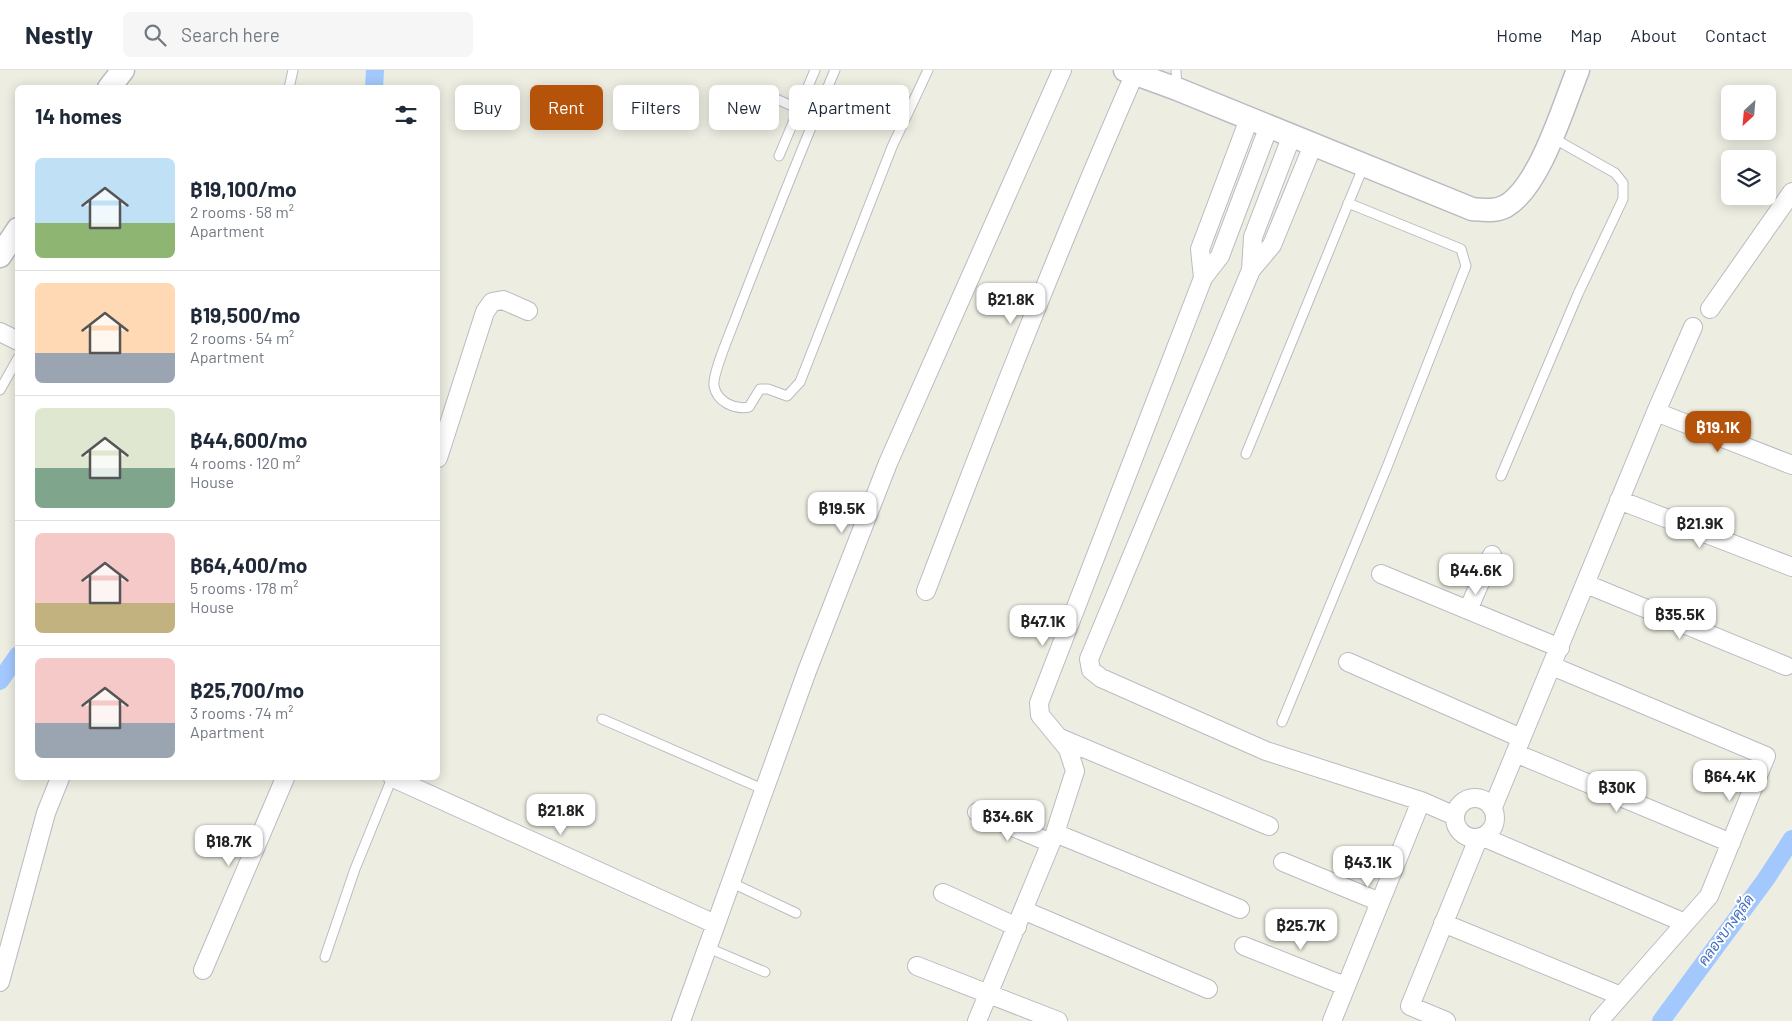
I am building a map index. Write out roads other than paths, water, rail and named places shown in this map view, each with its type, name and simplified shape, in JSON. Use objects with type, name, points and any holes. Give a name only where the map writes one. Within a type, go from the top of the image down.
[{"type":"street","points":[[112,85],[122,70]]},
{"type":"street","points":[[681,1021],[714,924],[765,790],[807,671],[888,463],[1062,70]]},
{"type":"street","points":[[926,591],[991,418],[1130,72],[1176,79],[1259,122],[1472,209],[1489,211],[1504,207],[1517,198],[1528,186],[1578,70]]},
{"type":"street","points":[[977,1021],[1053,838],[1075,771],[1068,749],[1040,715],[1039,703],[1203,278],[1220,256],[1259,122]]},
{"type":"street","points":[[1251,270],[1253,237],[1292,135]]},
{"type":"street","points":[[1314,145],[1272,245],[1251,270],[1089,659],[1090,670],[1101,678],[1266,751],[1421,801],[1455,816]]},
{"type":"street","points":[[1710,308],[1792,192]]},
{"type":"street","points":[[0,256],[15,234]]},
{"type":"street","points":[[440,452],[485,312],[492,302],[503,300],[528,311]]},
{"type":"street","points":[[1446,1021],[1410,1006],[1480,838],[1494,828],[1493,807],[1560,648],[1619,500],[1693,327]]},
{"type":"street","points":[[0,332],[15,340]]},
{"type":"street","points":[[1656,412],[1792,465]]},
{"type":"street","points":[[1619,500],[1791,565]]},
{"type":"street","points":[[1468,610],[1492,555]]},
{"type":"street","points":[[1381,574],[1560,648]]},
{"type":"street","points":[[1586,584],[1786,666]]},
{"type":"street","points":[[1348,662],[1518,745],[1731,843]]},
{"type":"street","points":[[1552,666],[1766,756],[1709,896],[1599,1021]]},
{"type":"street","points":[[1059,738],[1268,826]]},
{"type":"street","points":[[0,982],[46,813],[59,780]]},
{"type":"street","points":[[203,970],[284,780]]},
{"type":"street","points":[[397,780],[714,924]]},
{"type":"street","points":[[1493,807],[1481,799],[1467,800],[1457,810],[1455,816],[1456,823],[1463,835],[1480,838],[1685,923]]},
{"type":"street","points":[[1332,1021],[1421,801]]},
{"type":"street","points":[[977,812],[1053,838],[1240,909]]},
{"type":"street","points":[[1283,862],[1380,902]]},
{"type":"street","points":[[943,894],[1016,926]]},
{"type":"street","points":[[1023,910],[1208,989]]},
{"type":"street","points":[[1443,923],[1621,996]]},
{"type":"street","points":[[1244,946],[1345,986]]},
{"type":"street","points":[[917,966],[1058,1021]]},
{"type":"lane","points":[[290,85],[293,70]]},
{"type":"lane","points":[[808,85],[815,70]]},
{"type":"lane","points":[[835,70],[781,199],[713,384],[716,393],[726,404],[741,409],[749,407],[760,390],[768,389],[787,396],[800,382],[892,147],[928,70]]},
{"type":"lane","points":[[778,156],[789,130]]},
{"type":"lane","points":[[1501,476],[1578,294],[1623,199],[1623,184],[1615,173],[1551,136]]},
{"type":"lane","points":[[1246,454],[1364,164]]},
{"type":"lane","points":[[1282,722],[1387,467],[1466,266],[1461,249],[1348,203]]},
{"type":"lane","points":[[0,390],[15,363]]},
{"type":"lane","points":[[602,719],[765,790]]},
{"type":"lane","points":[[325,957],[355,869],[392,780]]},
{"type":"lane","points":[[730,882],[796,913]]},
{"type":"lane","points":[[706,947],[765,972]]},
{"type":"waterway","points":[[374,85],[375,70]]},
{"type":"waterway","points":[[0,681],[15,659]]},
{"type":"waterway","name":"คลองบางคูลัด","points":[[1661,1021],[1766,879],[1792,839]]}]
